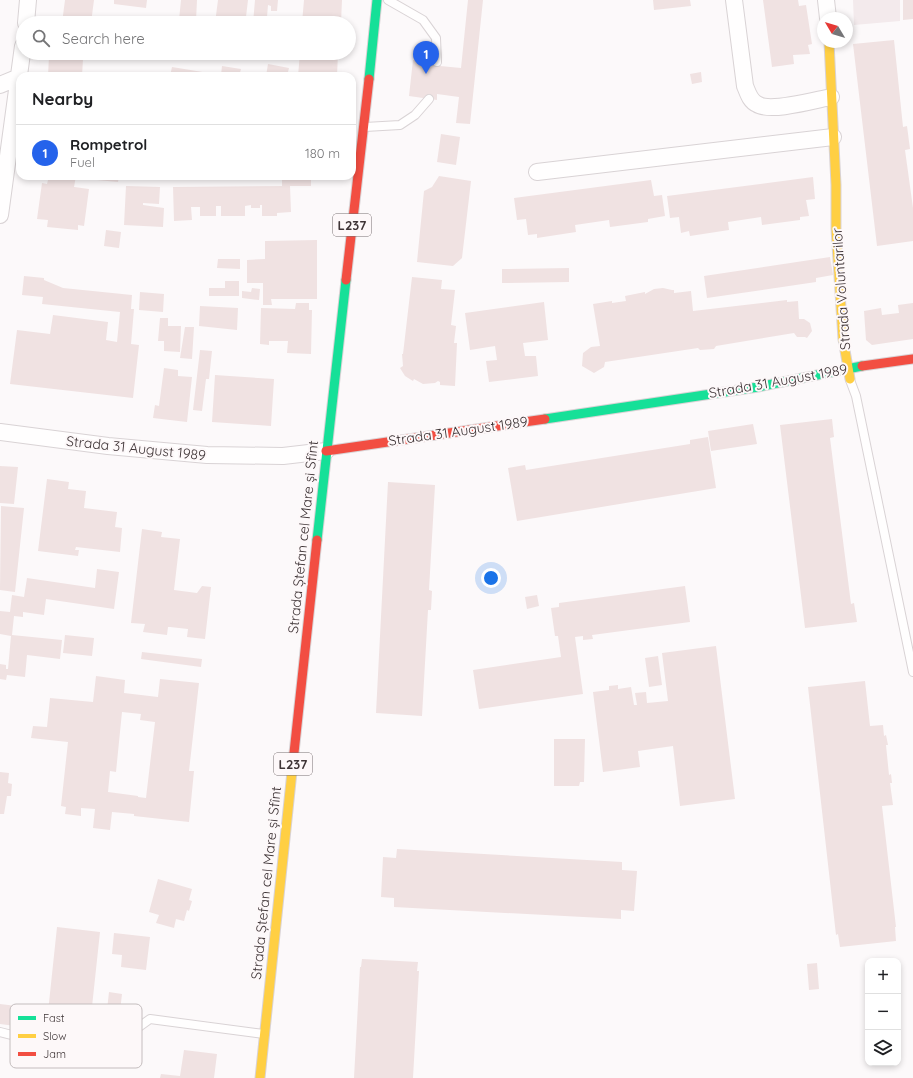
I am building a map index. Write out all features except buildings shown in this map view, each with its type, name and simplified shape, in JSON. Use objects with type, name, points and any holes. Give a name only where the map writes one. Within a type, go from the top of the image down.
[{"type":"main road","name":"Strada Ștefan cel Mare și Sfînt","points":[[260,1078],[326,451],[364,127],[377,0]]},
{"type":"main road","name":"Strada Voluntarilor","points":[[829,48],[836,228],[843,339],[850,379]]},
{"type":"main road","name":"Strada 31 August 1989","points":[[326,451],[758,387],[849,368],[913,359]]},
{"type":"street","points":[[27,16],[28,0]]},
{"type":"street","points":[[734,0],[745,86],[749,96],[756,104],[765,107],[779,107],[831,97]]},
{"type":"street","points":[[826,0],[827,12]]},
{"type":"street","points":[[20,72],[22,60]]},
{"type":"street","points":[[0,85],[16,79]]},
{"type":"street","points":[[0,215],[16,105]]},
{"type":"street","points":[[537,172],[833,137]]},
{"type":"street","name":"Strada 31 August 1989","points":[[0,432],[124,448],[207,455],[283,456],[326,451]]},
{"type":"lane","points":[[388,0],[423,20],[436,38],[437,62]]},
{"type":"lane","points":[[364,127],[400,125],[415,114],[429,99]]},
{"type":"lane","name":"Strada Voluntarilor","points":[[850,379],[856,396],[913,672]]},
{"type":"lane","points":[[142,1025],[150,1019],[264,1034]]},
{"type":"lane","points":[[0,1032],[10,1035]]},
{"type":"shaded area","points":[[853,0],[900,0],[900,21],[854,25]]},
{"type":"traffic: fast","points":[[369,79],[377,0]]},
{"type":"traffic: fast","points":[[317,540],[346,280]]},
{"type":"traffic: fast","points":[[545,419],[758,387],[862,366]]},
{"type":"traffic: slow","points":[[829,48],[836,185],[836,228],[843,339],[850,379]]},
{"type":"traffic: slow","points":[[260,1078],[293,762]]},
{"type":"traffic: jam","points":[[346,280],[369,79]]},
{"type":"traffic: jam","points":[[862,366],[913,359]]},
{"type":"traffic: jam","points":[[326,451],[545,419]]},
{"type":"traffic: jam","points":[[293,762],[317,540]]},
{"type":"place","name":"Rompetrol","points":[[426,74]]}]
